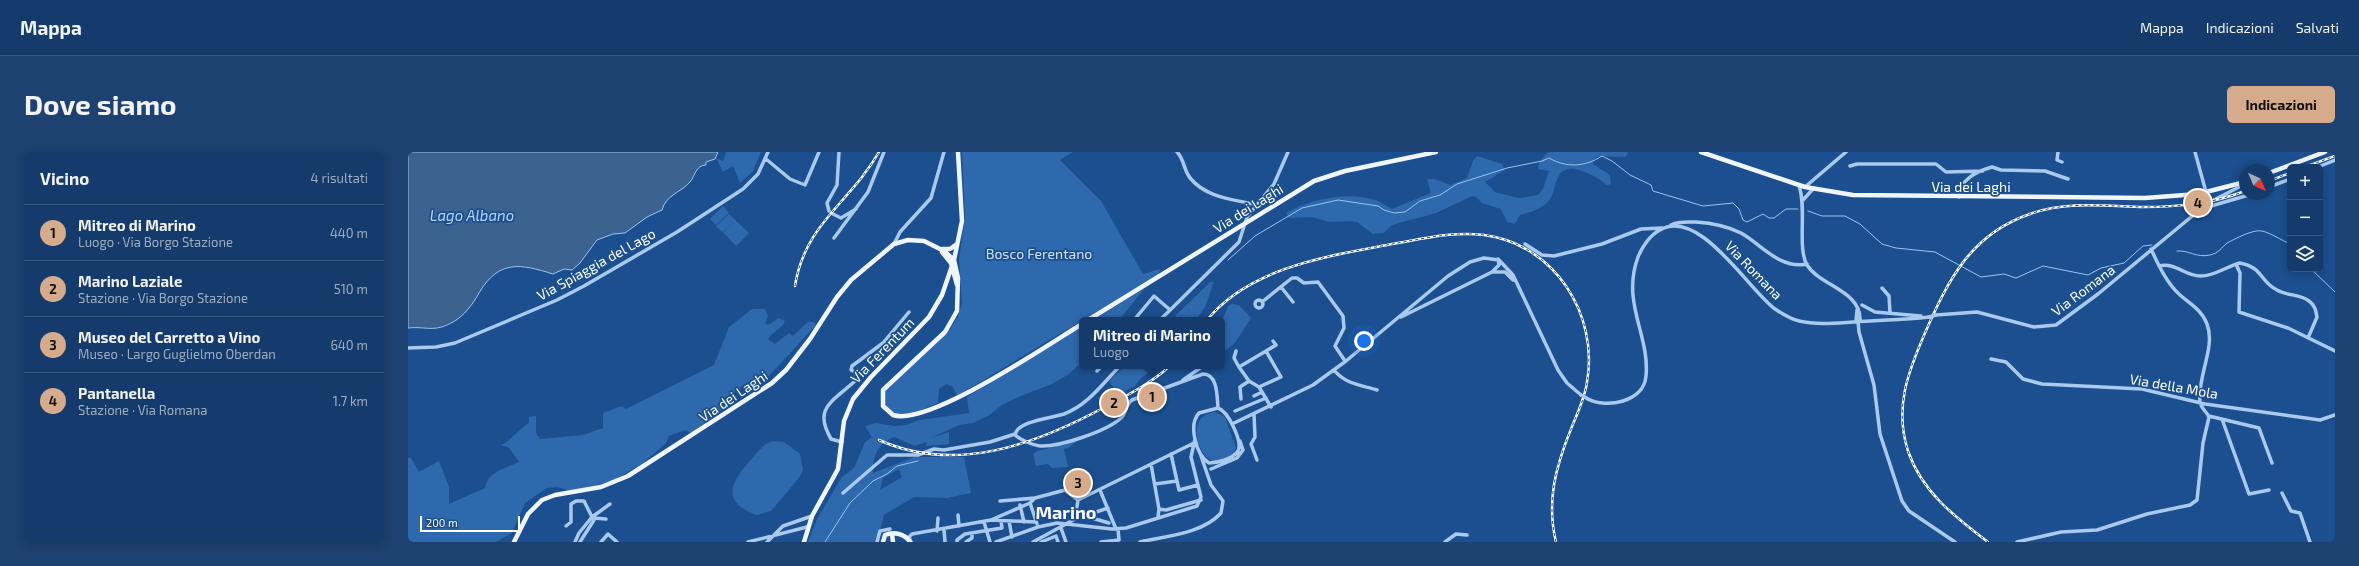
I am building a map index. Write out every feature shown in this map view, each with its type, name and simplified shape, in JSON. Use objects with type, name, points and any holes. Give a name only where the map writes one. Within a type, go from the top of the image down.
[{"type":"main road","points":[[958,152],[963,213],[957,242],[958,270]]},
{"type":"main road","name":"Via dei Laghi","points":[[1093,317],[1289,195],[1321,178],[1436,152]]},
{"type":"main road","name":"Via dei Laghi","points":[[1701,152],[1803,188],[1847,195],[2145,198],[2206,192],[2239,184]]},
{"type":"main road","points":[[2275,171],[2325,152]]},
{"type":"main road","name":"Via dei Laghi","points":[[514,542],[525,519],[542,500],[555,495],[601,487],[628,476],[770,385],[786,370],[815,333],[844,287],[873,259],[894,244],[903,240],[918,240],[940,248],[954,260],[958,270],[959,294],[957,311],[949,327],[883,390],[883,406],[893,415],[911,415],[960,396],[1079,326]]},
{"type":"main road","points":[[940,248],[950,248],[957,242]]},
{"type":"main road","name":"Via Ferentum","points":[[804,542],[807,527],[812,516],[838,469],[844,421],[855,396],[929,317],[939,303],[954,260],[957,242]]},
{"type":"main road","name":"Via dei Laghi","points":[[940,248],[952,266],[959,294]]},
{"type":"main road","points":[[944,254],[948,276]]},
{"type":"main road","points":[[946,284],[951,280],[956,282]]},
{"type":"main road","points":[[883,542],[885,535],[891,531]]},
{"type":"main road","points":[[891,531],[893,542]]},
{"type":"main road","points":[[891,531],[904,536],[910,542]]},
{"type":"street","name":"Via Spiaggia del Lago","points":[[408,348],[434,348],[453,344],[567,296],[672,235],[740,191],[757,175],[766,159],[768,152]]},
{"type":"street","points":[[766,159],[790,179],[805,185],[819,152]]},
{"type":"street","points":[[839,152],[838,185],[827,203],[831,212],[841,218],[858,208]]},
{"type":"street","points":[[834,238],[858,208],[874,180],[884,152]]},
{"type":"street","points":[[894,244],[900,232],[931,198],[944,152]]},
{"type":"street","points":[[1177,152],[1182,157],[1191,179],[1198,185],[1216,195],[1256,205]]},
{"type":"street","points":[[1162,317],[1169,309],[1235,248],[1239,242],[1247,217],[1276,180],[1288,152]]},
{"type":"street","points":[[1803,188],[1846,152]]},
{"type":"street","points":[[2058,152],[2057,160],[2062,162]]},
{"type":"street","points":[[2195,152],[2206,192]]},
{"type":"street","points":[[2323,165],[2335,160]]},
{"type":"street","points":[[1850,166],[1936,164],[1946,172],[1983,171]]},
{"type":"street","points":[[1960,197],[1960,187],[1964,181],[1992,167],[2001,170],[2045,171],[2068,179]]},
{"type":"street","points":[[2275,185],[2287,180]]},
{"type":"street","name":"Via Romana","points":[[1497,259],[1508,268],[1558,370],[1571,387],[1588,399],[1599,403],[1617,403],[1635,394],[1644,383],[1646,361],[1634,310],[1633,279],[1641,250],[1658,231],[1663,228],[1670,226],[1690,229],[1705,237],[1764,298],[1786,316],[1811,322],[1929,317],[1936,315],[1977,312],[2032,327],[2051,326],[2070,316],[2200,209],[2216,198],[2239,186]]},
{"type":"street","points":[[1803,188],[1807,194]]},
{"type":"street","points":[[1803,188],[1804,244],[1807,264],[1817,276],[1847,295],[1857,310],[1859,332],[1874,385],[1879,429],[1902,501],[1909,511],[1955,542]]},
{"type":"street","points":[[1803,200],[1807,194],[1813,190]]},
{"type":"street","points":[[2200,209],[2239,198]]},
{"type":"street","points":[[1670,226],[1677,222],[1690,222],[1725,226],[1740,233],[1777,258],[1796,265],[1807,264]]},
{"type":"street","points":[[1525,244],[1542,255],[1554,256],[1602,244],[1641,229],[1663,228]]},
{"type":"street","points":[[2017,542],[2062,532],[2097,530],[2147,514],[2194,504],[2198,494],[2203,443],[2208,416],[2200,403],[2202,371],[2209,348],[2207,324],[2194,305],[2179,294],[2159,266],[2151,249]]},
{"type":"street","points":[[1233,424],[1313,385],[1334,370],[1419,299],[1466,264],[1484,258],[1497,259],[1499,265],[1492,272],[1394,320]]},
{"type":"street","points":[[2159,266],[2172,265],[2201,276],[2236,264],[2247,265],[2257,269],[2269,285],[2276,290],[2311,302],[2317,317],[2308,338]]},
{"type":"street","points":[[2236,264],[2240,273],[2239,312],[2284,326],[2335,351]]},
{"type":"street","name":"Via Romana","points":[[1492,272],[1506,273],[1518,287]]},
{"type":"street","points":[[1262,302],[1294,278],[1304,283],[1313,281],[1319,283],[1343,316],[1344,328],[1335,346],[1345,361]]},
{"type":"street","points":[[1281,287],[1293,302]]},
{"type":"street","points":[[1882,288],[1889,296],[1890,313]]},
{"type":"street","points":[[1136,317],[1154,296],[1169,309]]},
{"type":"street","points":[[1419,299],[1417,303],[1419,307]]},
{"type":"street","points":[[1862,305],[1875,312],[1924,317]]},
{"type":"street","points":[[842,442],[831,439],[822,419],[823,411],[855,381],[857,377],[855,372],[851,370],[852,366],[883,343],[909,312]]},
{"type":"street","points":[[1239,367],[1276,345],[1273,341]]},
{"type":"street","points":[[1236,351],[1234,358],[1239,367],[1250,381],[1259,386],[1270,407]]},
{"type":"street","points":[[1259,386],[1281,376],[1266,351]]},
{"type":"street","name":"Via della Mola","points":[[1991,359],[2006,362],[2024,380],[2042,384],[2093,388],[2133,388],[2200,403],[2320,420],[2335,415]]},
{"type":"street","points":[[843,493],[887,455],[920,455],[934,449],[947,450],[990,442],[1014,434],[1025,424],[1060,415],[1081,406],[1117,369]]},
{"type":"street","points":[[1183,381],[1199,369]]},
{"type":"street","points":[[1334,370],[1339,376],[1352,384],[1377,390]]},
{"type":"street","points":[[1014,434],[1028,442],[1041,446],[1092,436],[1122,418],[1128,404],[1132,400],[1203,374],[1210,376],[1214,381],[1218,408]]},
{"type":"street","points":[[1241,399],[1240,387],[1250,381]]},
{"type":"street","points":[[1254,396],[1262,392]]},
{"type":"street","points":[[1235,411],[1266,398]]},
{"type":"street","points":[[996,542],[1038,527],[1057,523],[1117,529],[1126,528],[1158,517],[1189,510],[1197,506],[1201,500],[1191,457],[1195,441],[1194,423],[1196,416],[1202,412],[1218,408],[1224,412],[1233,424],[1243,447],[1242,453],[1232,460],[1211,469]]},
{"type":"street","points":[[1254,414],[1256,420],[1255,437],[1251,444],[1257,460]]},
{"type":"street","points":[[2208,416],[2259,428],[2272,463]]},
{"type":"street","points":[[2222,419],[2249,494],[2269,490]]},
{"type":"street","points":[[1200,453],[1206,461],[1212,463],[1236,453],[1239,446],[1233,424]]},
{"type":"street","points":[[1140,542],[1195,529],[1207,524],[1221,513],[1223,501],[1211,485],[1195,441]]},
{"type":"street","points":[[1078,500],[1195,441]]},
{"type":"street","points":[[1192,449],[1198,446]]},
{"type":"street","points":[[1171,454],[1179,490],[1198,485]]},
{"type":"street","points":[[1151,464],[1159,509],[1158,517]]},
{"type":"street","points":[[1155,484],[1177,481]]},
{"type":"street","points":[[1000,501],[1035,498],[1065,490],[1078,500]]},
{"type":"street","points":[[1100,490],[1108,508],[1112,523],[1117,529],[1119,540],[1101,542]]},
{"type":"street","points":[[2282,493],[2291,512],[2300,513],[2310,542]]},
{"type":"street","points":[[910,542],[910,535],[944,530],[991,520],[999,515],[1030,503],[1035,498]]},
{"type":"street","points":[[566,526],[570,522],[570,507],[576,501],[582,500],[585,503],[593,519]]},
{"type":"street","points":[[1076,524],[1075,519],[1078,500]]},
{"type":"street","points":[[1159,509],[1165,511],[1201,500]]},
{"type":"street","points":[[1030,503],[1038,527]]},
{"type":"street","points":[[575,542],[579,532],[610,504]]},
{"type":"street","points":[[1021,506],[1024,522]]},
{"type":"street","points":[[1093,518],[1093,513],[1108,508]]},
{"type":"street","points":[[1010,512],[1012,537]]},
{"type":"street","points":[[958,515],[959,526]]},
{"type":"street","points":[[767,542],[784,525],[812,516]]},
{"type":"street","points":[[1085,516],[1112,523]]},
{"type":"street","points":[[937,531],[938,518]]},
{"type":"street","points":[[593,519],[606,519]]},
{"type":"street","points":[[580,542],[593,519]]},
{"type":"street","points":[[1033,542],[1075,519]]},
{"type":"street","points":[[991,520],[1024,522],[1035,520]]},
{"type":"street","points":[[957,541],[965,534],[1002,528],[1001,521]]},
{"type":"street","points":[[984,522],[990,542]]},
{"type":"street","points":[[748,542],[807,527]]},
{"type":"street","points":[[1061,528],[1066,542]]},
{"type":"street","points":[[944,530],[946,542]]},
{"type":"street","points":[[877,542],[880,531],[891,531]]},
{"type":"street","points":[[966,542],[972,538],[972,533]]},
{"type":"street","points":[[601,542],[608,534],[617,542]]},
{"type":"street","points":[[1445,542],[1456,534],[1468,535]]},
{"type":"street","points":[[1041,542],[1056,536],[1058,542]]},
{"type":"green space","points":[[726,152],[761,152],[753,171],[740,183],[733,166],[723,172],[716,158],[723,161]]},
{"type":"green space","name":"Bosco Ferentano","points":[[962,152],[1073,152],[1060,160],[1101,201],[1143,274],[1160,269],[1159,274],[1088,317],[1079,317],[1079,322],[957,396],[953,387],[946,384],[939,389],[938,403],[912,414],[896,415],[885,406],[885,390],[951,328],[958,316],[962,304],[959,259],[965,219]]},
{"type":"green space","points":[[1549,152],[1627,152],[1628,154],[1625,157],[1599,156],[1594,159],[1593,164],[1610,175],[1611,184],[1607,185],[1584,171],[1576,169],[1564,170],[1558,177],[1548,202],[1542,207],[1520,215],[1515,224],[1507,222],[1501,209],[1482,203],[1476,197],[1472,196],[1436,213],[1392,225],[1384,233],[1373,234],[1357,222],[1330,222],[1312,217],[1289,218],[1286,213],[1318,200],[1341,196],[1364,197],[1375,200],[1392,209],[1431,193],[1427,179],[1434,179],[1451,185],[1467,178],[1473,161],[1477,156],[1502,164],[1505,170],[1485,182],[1495,192],[1519,198],[1538,195],[1543,189],[1549,171],[1538,169],[1538,166],[1541,159]]},
{"type":"green space","points":[[723,206],[729,213],[716,225],[710,219]]},
{"type":"green space","points":[[729,214],[749,233],[736,246],[723,232],[733,223],[722,232],[716,226]]},
{"type":"green space","points":[[1210,282],[1214,282],[1205,307],[1198,317],[1174,317]]},
{"type":"green space","points":[[1145,288],[1121,317],[1098,317]]},
{"type":"green space","points":[[1232,304],[1239,305],[1251,318],[1235,343],[1225,351],[1225,317],[1224,317],[1228,306]]},
{"type":"green space","points":[[752,309],[765,309],[768,316],[765,323],[768,325],[779,318],[785,321],[784,324],[768,339],[775,344],[789,333],[793,336],[808,322],[814,322],[816,325],[769,376],[746,396],[751,383],[748,382],[721,401],[723,409],[691,433],[685,430],[669,436],[666,443],[642,464],[612,481],[571,491],[557,487],[547,488],[525,503],[512,533],[496,542],[408,542],[408,458],[411,458],[419,472],[439,461],[449,487],[449,504],[485,488],[489,478],[493,474],[519,462],[509,448],[501,445],[529,423],[529,417],[536,416],[536,433],[540,439],[583,435],[603,428],[603,413],[621,406],[626,409],[714,365],[729,327]]},
{"type":"green space","points":[[1079,329],[1079,365],[1069,374],[1052,384],[1002,405],[988,416],[973,423],[959,425],[931,438],[949,432],[949,444],[926,446],[926,442],[915,446],[894,437],[884,443],[877,451],[873,473],[914,457],[964,457],[971,493],[947,498],[914,497],[884,515],[877,542],[808,542],[817,519],[842,477],[854,468],[865,442],[872,437],[865,426],[876,423],[894,426],[906,425],[920,420],[969,413],[967,397]],"holes":[[[899,469],[902,477],[880,490],[883,478]]]},
{"type":"green space","points":[[1122,369],[1153,369],[1140,379],[1135,386],[1101,403],[1098,398],[1115,390],[1109,381]]},
{"type":"green space","points":[[1215,412],[1225,417],[1236,448],[1233,454],[1222,459],[1211,460],[1206,457],[1202,451],[1197,436],[1197,428],[1205,415]]},
{"type":"green space","points":[[772,441],[784,442],[800,454],[803,470],[799,478],[771,511],[757,515],[738,505],[732,492],[737,478],[742,470],[765,445]]},
{"type":"green space","points":[[1077,441],[1070,447],[1064,449],[1068,467],[1052,468],[1048,464],[1036,466],[1033,454],[1037,451]]},
{"type":"water","name":"Lago Albano","points":[[408,152],[718,152],[715,159],[706,162],[706,165],[700,167],[686,186],[670,197],[662,210],[647,217],[625,233],[613,234],[597,240],[580,263],[572,270],[564,269],[553,274],[521,267],[503,269],[494,274],[471,305],[453,322],[435,328],[408,328]]},
{"type":"waterway","points":[[1228,260],[1255,236],[1302,208],[1338,200],[1378,206],[1384,210],[1394,213],[1405,212],[1420,201],[1440,195],[1457,184],[1507,168],[1542,161],[1549,158],[1569,165],[1576,165],[1596,160],[1602,156],[1612,161],[1630,175],[1651,185],[1653,191],[1703,206],[1733,203],[1739,209],[1743,220],[1747,222],[1763,214],[1769,218],[1774,218],[1786,209],[1798,209]]},
{"type":"waterway","points":[[1808,211],[1822,216],[1845,216],[1860,224],[1882,244],[1896,248],[1935,252],[1981,277],[2004,274],[2016,278],[2043,266],[2088,275],[2101,268],[2124,263],[2143,246],[2152,245]]},
{"type":"waterway","points":[[2177,251],[2201,256],[2210,255],[2218,252],[2227,243],[2249,233],[2258,231],[2269,233],[2287,242]]},
{"type":"waterway","points":[[2314,272],[2335,292]]},
{"type":"waterway","points":[[825,542],[850,503],[873,481],[887,474],[897,466],[918,461]]},
{"type":"railway","points":[[795,286],[800,264],[818,229],[855,186],[879,152]]},
{"type":"railway","points":[[2313,164],[2335,156]]},
{"type":"railway","points":[[2275,179],[2287,174]]},
{"type":"railway","points":[[1988,542],[1952,513],[1922,479],[1914,466],[1908,451],[1902,420],[1905,390],[1913,362],[1943,295],[1964,261],[1977,246],[2009,223],[2044,210],[2058,207],[2086,205],[2143,207],[2195,204],[2220,199],[2239,193]]},
{"type":"railway","points":[[1210,317],[1225,302],[1245,287],[1292,267],[1343,253],[1426,238],[1461,234],[1484,235],[1509,241],[1531,252],[1551,268],[1566,286],[1578,308],[1586,332],[1589,357],[1587,382],[1584,394],[1561,456],[1554,484],[1552,512],[1556,542]]},
{"type":"railway","points":[[879,440],[908,450],[936,455],[965,455],[994,451],[1050,433],[1077,421],[1138,389],[1166,369]]},
{"type":"place","name":"Pantanella","points":[[2198,203]]},
{"type":"place","name":"Mitreo di Marino","points":[[1152,397]]},
{"type":"place","name":"Marino Laziale","points":[[1114,403]]},
{"type":"place","name":"Museo del Carretto a Vino","points":[[1078,483]]},
{"type":"district","name":"Marino","points":[[1066,512]]}]
